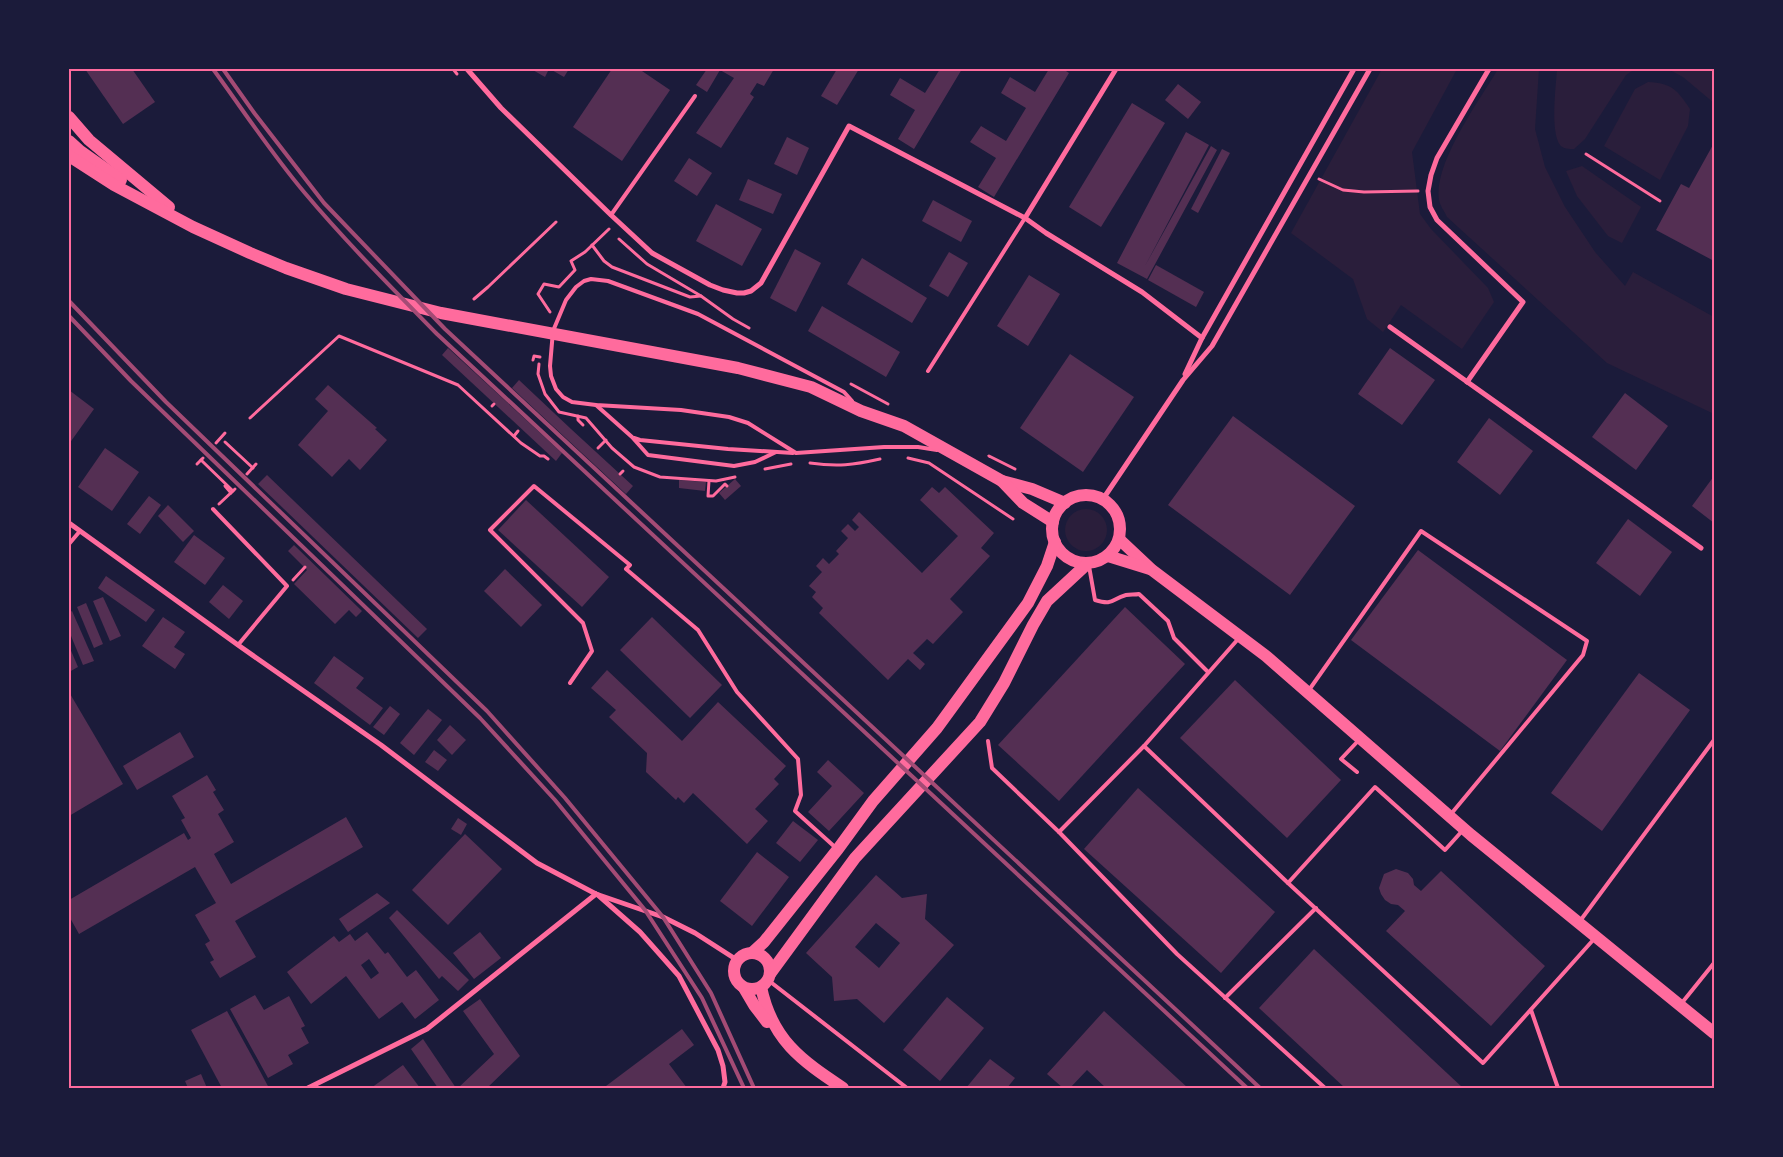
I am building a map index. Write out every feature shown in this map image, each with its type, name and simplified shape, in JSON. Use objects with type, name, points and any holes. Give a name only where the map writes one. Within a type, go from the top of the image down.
[{"type":"main road","points":[[69,117],[90,140],[193,227]]},
{"type":"main road","points":[[69,141],[75,156],[161,209],[227,244],[286,268],[346,289],[441,313],[738,368],[811,387],[861,411],[904,426],[1002,481],[1032,489],[1065,503]]},
{"type":"main road","points":[[1002,481],[1023,503],[1053,522]]},
{"type":"main road","points":[[1084,495],[1104,499],[1118,516],[1119,539],[1115,548],[1108,556],[1098,561],[1078,562],[1068,558],[1061,552],[1052,532],[1057,511],[1074,497],[1084,495]]},
{"type":"main road","points":[[1119,539],[1152,570],[1266,656],[1449,816],[1714,1033]]},
{"type":"main road","points":[[843,1088],[816,1070],[785,1043],[754,1004],[744,988],[734,978],[733,972],[737,960],[743,955],[752,953],[764,942],[838,850],[873,800],[938,728],[1028,603],[1047,566],[1055,542]]},
{"type":"main road","points":[[1108,556],[1152,570]]},
{"type":"main road","points":[[744,988],[755,989],[766,980],[855,858],[980,722],[1004,683],[1033,625],[1049,599],[1088,563]]},
{"type":"main road","points":[[752,953],[765,958],[770,968],[766,980],[767,1010],[785,1043]]},
{"type":"street","points":[[467,69],[501,108],[652,253],[710,285],[737,293],[751,290],[761,283],[849,126],[1025,218],[1142,292],[1202,338]]},
{"type":"street","points":[[1025,218],[1116,69]]},
{"type":"street","points":[[1183,380],[1202,338],[1354,69]]},
{"type":"street","points":[[1104,499],[1183,380],[1212,346],[1370,69]]},
{"type":"street","points":[[1468,382],[1523,302],[1437,220],[1430,207],[1428,191],[1437,158],[1489,69]]},
{"type":"street","points":[[1390,327],[1701,548]]},
{"type":"street","points":[[69,523],[381,745],[537,863],[596,894],[662,917],[696,933],[737,960]]},
{"type":"street","points":[[308,1088],[427,1029],[596,894]]},
{"type":"street","points":[[596,894],[640,932],[679,976],[718,1050],[723,1066],[725,1082],[723,1088]]},
{"type":"lane","points":[[611,215],[695,96]]},
{"type":"lane","points":[[928,372],[1025,218]]},
{"type":"lane","points":[[796,453],[748,423],[729,417],[681,410],[596,406],[572,402],[563,397],[556,389],[551,376],[550,366],[553,331],[566,300],[576,287],[584,282],[591,280],[608,281],[698,314],[844,392],[861,411]]},
{"type":"lane","points":[[596,406],[632,437],[648,455],[734,466],[755,462],[776,452]]},
{"type":"lane","points":[[632,437],[640,440],[728,450],[796,453],[884,447],[918,447],[956,456]]},
{"type":"lane","points":[[570,683],[592,651],[583,623],[490,530],[534,486],[630,565],[626,569],[698,630],[737,692],[798,759],[800,795],[795,811],[838,850]]},
{"type":"lane","points":[[213,509],[288,586],[238,645]]},
{"type":"lane","points":[[1308,693],[1422,530],[1587,641],[1583,655],[1449,816]]},
{"type":"lane","points":[[69,544],[80,531]]},
{"type":"lane","points":[[1088,563],[1095,600],[1105,604],[1126,595],[1139,594],[1168,621],[1174,638],[1208,672]]},
{"type":"lane","points":[[1059,832],[1144,746],[1240,636]]},
{"type":"lane","points":[[1357,772],[1341,759],[1360,738]]},
{"type":"lane","points":[[988,740],[992,768],[1059,832],[1177,954],[1325,1088]]},
{"type":"lane","points":[[1578,923],[1714,740]]},
{"type":"lane","points":[[1144,746],[1484,1063],[1595,937]]},
{"type":"lane","points":[[1288,882],[1375,787],[1445,850],[1464,828]]},
{"type":"lane","points":[[1225,998],[1316,908]]},
{"type":"lane","points":[[1679,1006],[1714,963]]},
{"type":"lane","points":[[766,980],[907,1088]]},
{"type":"lane","points":[[1530,1010],[1558,1088]]},
{"type":"path","points":[[1586,154],[1660,202]]},
{"type":"path","points":[[1319,179],[1343,190],[1364,192],[1428,191]]},
{"type":"path","points":[[474,299],[488,288],[556,222]]},
{"type":"path","points":[[550,310],[538,294],[544,284],[560,287],[574,270],[571,261],[609,229]]},
{"type":"path","points":[[592,245],[604,261],[612,267],[690,297],[701,296]]},
{"type":"path","points":[[250,418],[339,336],[458,385],[521,443],[548,459]]},
{"type":"path","points":[[533,360],[534,356],[540,357]]},
{"type":"path","points":[[578,416],[578,420],[583,425]]},
{"type":"path","points":[[514,436],[518,431]]},
{"type":"path","points":[[217,434],[221,438]]},
{"type":"path","points":[[216,443],[225,434]]},
{"type":"path","points":[[598,448],[606,440]]},
{"type":"path","points":[[225,442],[254,466],[247,474]]},
{"type":"path","points":[[196,458],[233,491]]},
{"type":"path","points":[[205,466],[233,491]]},
{"type":"path","points":[[649,473],[654,470]]},
{"type":"path","points":[[709,480],[708,496],[713,496],[726,485],[730,478]]},
{"type":"path","points":[[213,509],[233,491]]},
{"type":"path","points":[[288,586],[305,567]]},
{"type":"shaded area","points":[[1382,69],[1457,69],[1412,152],[1420,214],[1431,229],[1488,288],[1494,302],[1462,349],[1401,305],[1383,332],[1367,319],[1353,279],[1291,233]]},
{"type":"shaded area","points":[[1498,69],[1539,69],[1535,129],[1545,167],[1565,207],[1595,252],[1625,286],[1633,272],[1714,317],[1714,414],[1607,363],[1447,217],[1439,200],[1439,185],[1443,169],[1459,133]]},
{"type":"shaded area","points":[[1557,69],[1635,69],[1626,75],[1585,139],[1574,149],[1568,149],[1560,145],[1555,130],[1554,108]]},
{"type":"shaded area","points":[[1668,69],[1714,69],[1714,103],[1683,77]]},
{"type":"shaded area","points":[[1648,82],[1663,84],[1673,89],[1690,109],[1688,126],[1660,180],[1604,146],[1635,89]]},
{"type":"shaded area","points":[[1582,166],[1641,207],[1622,243],[1608,236],[1577,196],[1566,171]]},
{"type":"shaded area","points":[[1082,509],[1090,509],[1101,515],[1107,530],[1101,545],[1090,551],[1082,551],[1071,545],[1065,534],[1065,526],[1071,515]]},
{"type":"building","points":[[85,69],[132,69],[155,102],[123,124]]},
{"type":"building","points":[[531,69],[549,69],[545,77]]},
{"type":"building","points":[[550,69],[569,69],[564,77]]},
{"type":"building","points":[[612,69],[639,69],[670,90],[622,161],[573,127]]},
{"type":"building","points":[[707,69],[774,69],[764,86],[757,83],[750,94],[754,97],[721,148],[696,133],[734,78],[720,70],[707,92],[696,85]]},
{"type":"building","points":[[837,69],[859,69],[837,105],[821,96]]},
{"type":"building","points":[[940,69],[962,69],[914,149],[898,139],[915,110],[890,95],[900,78],[925,93]]},
{"type":"building","points":[[1049,69],[1063,69],[1069,73],[994,197],[978,187],[996,158],[970,142],[981,126],[1006,141],[1026,108],[1001,93],[1010,77],[1035,92]]},
{"type":"building","points":[[1178,84],[1201,102],[1188,119],[1165,100]]},
{"type":"building","points":[[1132,103],[1165,123],[1101,227],[1069,207]]},
{"type":"building","points":[[1186,132],[1209,145],[1145,266],[1211,146],[1217,150],[1147,279],[1117,263]]},
{"type":"building","points":[[787,137],[809,148],[797,175],[774,164]]},
{"type":"building","points":[[1714,143],[1714,261],[1656,230],[1681,184],[1689,188]]},
{"type":"building","points":[[1222,149],[1230,153],[1198,213],[1191,209]]},
{"type":"building","points":[[689,158],[712,173],[697,196],[674,181]]},
{"type":"building","points":[[748,179],[782,194],[773,214],[739,200]]},
{"type":"building","points":[[933,200],[972,221],[961,242],[922,221]]},
{"type":"building","points":[[716,204],[762,229],[742,266],[696,241]]},
{"type":"building","points":[[795,249],[821,263],[796,312],[770,298]]},
{"type":"building","points":[[949,252],[968,263],[948,297],[929,286]]},
{"type":"building","points":[[862,258],[927,298],[912,323],[847,284]]},
{"type":"building","points":[[1156,265],[1204,292],[1196,307],[1148,280]]},
{"type":"building","points":[[1029,275],[1060,294],[1028,346],[997,326]]},
{"type":"building","points":[[822,306],[900,352],[886,377],[808,331]]},
{"type":"building","points":[[448,348],[562,453],[556,461],[442,355]]},
{"type":"building","points":[[1390,348],[1435,380],[1402,425],[1358,394]]},
{"type":"building","points":[[1070,354],[1134,397],[1083,472],[1020,428]]},
{"type":"building","points":[[519,380],[633,486],[626,494],[512,388]]},
{"type":"building","points":[[328,385],[377,428],[375,429],[387,440],[360,470],[349,459],[332,477],[298,445],[328,411],[315,399]]},
{"type":"building","points":[[69,390],[94,409],[69,444]]},
{"type":"building","points":[[1625,393],[1668,426],[1636,470],[1592,437]]},
{"type":"building","points":[[1233,416],[1355,506],[1290,595],[1168,505]]},
{"type":"building","points":[[1489,418],[1533,451],[1500,495],[1457,462]]},
{"type":"building","points":[[105,448],[139,472],[112,511],[78,487]]},
{"type":"building","points":[[267,475],[427,629],[418,638],[258,484]]},
{"type":"building","points":[[1714,476],[1714,523],[1692,506]]},
{"type":"building","points":[[735,479],[741,486],[725,500],[719,493]]},
{"type":"building","points":[[679,480],[706,482],[705,491],[679,488]]},
{"type":"building","points":[[932,487],[939,493],[945,487],[994,533],[981,548],[990,556],[950,599],[963,612],[933,644],[927,639],[913,653],[925,664],[920,670],[908,659],[888,680],[819,613],[823,608],[812,597],[816,592],[809,586],[822,572],[816,566],[823,558],[829,564],[839,554],[836,551],[848,538],[841,531],[848,524],[855,531],[859,527],[852,520],[859,512],[922,573],[958,536],[920,500]]},
{"type":"building","points":[[149,496],[161,505],[140,534],[127,524]]},
{"type":"building","points":[[526,500],[609,577],[582,607],[498,530]]},
{"type":"building","points":[[168,505],[194,531],[183,542],[158,516]]},
{"type":"building","points":[[1628,519],[1672,552],[1640,596],[1596,563]]},
{"type":"building","points":[[194,535],[225,558],[205,585],[174,562]]},
{"type":"building","points":[[294,545],[362,611],[356,617],[349,610],[335,624],[294,584],[307,570],[288,551]]},
{"type":"building","points":[[1418,550],[1567,660],[1500,751],[1351,640]]},
{"type":"building","points":[[505,569],[542,605],[521,627],[484,591]]},
{"type":"building","points":[[106,576],[155,610],[146,622],[98,588]]},
{"type":"building","points":[[223,585],[243,601],[229,619],[209,602]]},
{"type":"building","points":[[103,597],[121,636],[110,641],[93,601]]},
{"type":"building","points":[[86,603],[103,644],[94,648],[77,607]]},
{"type":"building","points":[[1125,607],[1185,664],[1059,801],[998,745]]},
{"type":"building","points":[[72,611],[94,661],[83,665],[69,631],[69,613]]},
{"type":"building","points":[[163,617],[185,632],[174,647],[185,654],[175,669],[142,646]]},
{"type":"building","points":[[652,617],[722,685],[690,718],[620,650]]},
{"type":"building","points":[[69,646],[78,667],[69,672]]},
{"type":"building","points":[[334,656],[364,678],[356,688],[383,708],[370,725],[314,683]]},
{"type":"building","points":[[607,670],[682,741],[718,702],[786,766],[774,779],[779,784],[755,809],[768,821],[747,844],[693,793],[684,803],[678,797],[676,800],[646,772],[647,753],[609,717],[616,710],[591,688]]},
{"type":"building","points":[[1639,673],[1690,710],[1602,831],[1551,793]]},
{"type":"building","points":[[1235,680],[1341,780],[1287,838],[1180,738]]},
{"type":"building","points":[[69,692],[123,784],[69,816]]},
{"type":"building","points":[[390,706],[400,714],[384,735],[373,727]]},
{"type":"building","points":[[428,709],[442,720],[414,755],[400,743]]},
{"type":"building","points":[[450,725],[466,740],[452,755],[437,740]]},
{"type":"building","points":[[180,732],[194,757],[137,790],[123,766]]},
{"type":"building","points":[[434,750],[447,760],[438,771],[425,762]]},
{"type":"building","points":[[828,760],[864,793],[829,831],[808,812],[832,786],[817,772]]},
{"type":"building","points":[[207,775],[216,790],[213,792],[224,810],[218,814],[234,842],[214,854],[231,884],[346,817],[363,847],[235,921],[256,957],[220,978],[210,962],[214,960],[205,944],[210,941],[195,915],[216,903],[195,867],[79,934],[69,916],[69,900],[184,833],[188,840],[191,838],[181,820],[185,818],[172,796]]},
{"type":"building","points":[[1138,788],[1275,912],[1221,973],[1084,849]]},
{"type":"building","points":[[458,818],[467,824],[461,835],[451,829]]},
{"type":"building","points":[[793,821],[818,840],[800,862],[776,843]]},
{"type":"building","points":[[465,834],[502,869],[448,925],[412,890]]},
{"type":"building","points":[[757,852],[789,877],[752,926],[720,901]]},
{"type":"building","points":[[1396,869],[1408,873],[1413,879],[1414,885],[1421,891],[1441,871],[1545,966],[1491,1026],[1386,931],[1405,911],[1398,905],[1391,904],[1385,900],[1379,888],[1384,874]]},
{"type":"building","points":[[876,875],[902,898],[927,894],[925,919],[954,945],[884,1023],[857,999],[834,1001],[832,977],[806,953]],"holes":[[[876,923],[900,943],[879,968],[855,947]]]},
{"type":"building","points":[[377,893],[390,903],[348,932],[339,919]]},
{"type":"building","points":[[397,910],[469,980],[458,991],[442,976],[439,979],[389,918]]},
{"type":"building","points":[[367,932],[385,954],[388,952],[407,977],[416,970],[439,1000],[415,1019],[402,1002],[379,1019],[346,976],[311,1004],[287,972],[334,936],[339,942],[350,934],[355,941]],"holes":[[[369,959],[379,973],[371,979],[361,965]]]},
{"type":"building","points":[[480,932],[501,958],[474,979],[453,953]]},
{"type":"building","points":[[1314,949],[1463,1088],[1345,1088],[1259,1008]]},
{"type":"building","points":[[255,995],[264,1010],[289,996],[305,1026],[301,1028],[309,1043],[288,1055],[293,1064],[268,1078],[230,1009]]},
{"type":"building","points":[[947,997],[984,1028],[940,1081],[903,1050]]},
{"type":"building","points":[[480,999],[520,1056],[487,1088],[458,1088],[494,1054],[463,1011]]},
{"type":"building","points":[[227,1011],[269,1088],[222,1088],[191,1030]]},
{"type":"building","points":[[1104,1011],[1188,1088],[1106,1088],[1087,1070],[1070,1088],[1063,1088],[1047,1074]]},
{"type":"building","points":[[682,1029],[694,1045],[669,1064],[687,1088],[608,1088],[606,1086]]},
{"type":"building","points":[[423,1039],[456,1088],[438,1088],[411,1049]]},
{"type":"building","points":[[990,1059],[1015,1078],[1007,1088],[966,1088]]},
{"type":"building","points":[[403,1065],[420,1088],[371,1088]]},
{"type":"building","points":[[201,1074],[207,1088],[188,1088],[185,1081]]},
{"type":"railway","points":[[213,69],[269,147],[320,211],[437,334],[1247,1088]]},
{"type":"railway","points":[[223,69],[255,114],[324,203],[445,329],[1260,1088]]},
{"type":"railway","points":[[69,301],[166,402],[487,711],[565,798],[663,917],[711,993],[754,1088]]},
{"type":"railway","points":[[69,316],[131,381],[480,718],[555,800],[645,910],[702,998],[744,1088]]}]
